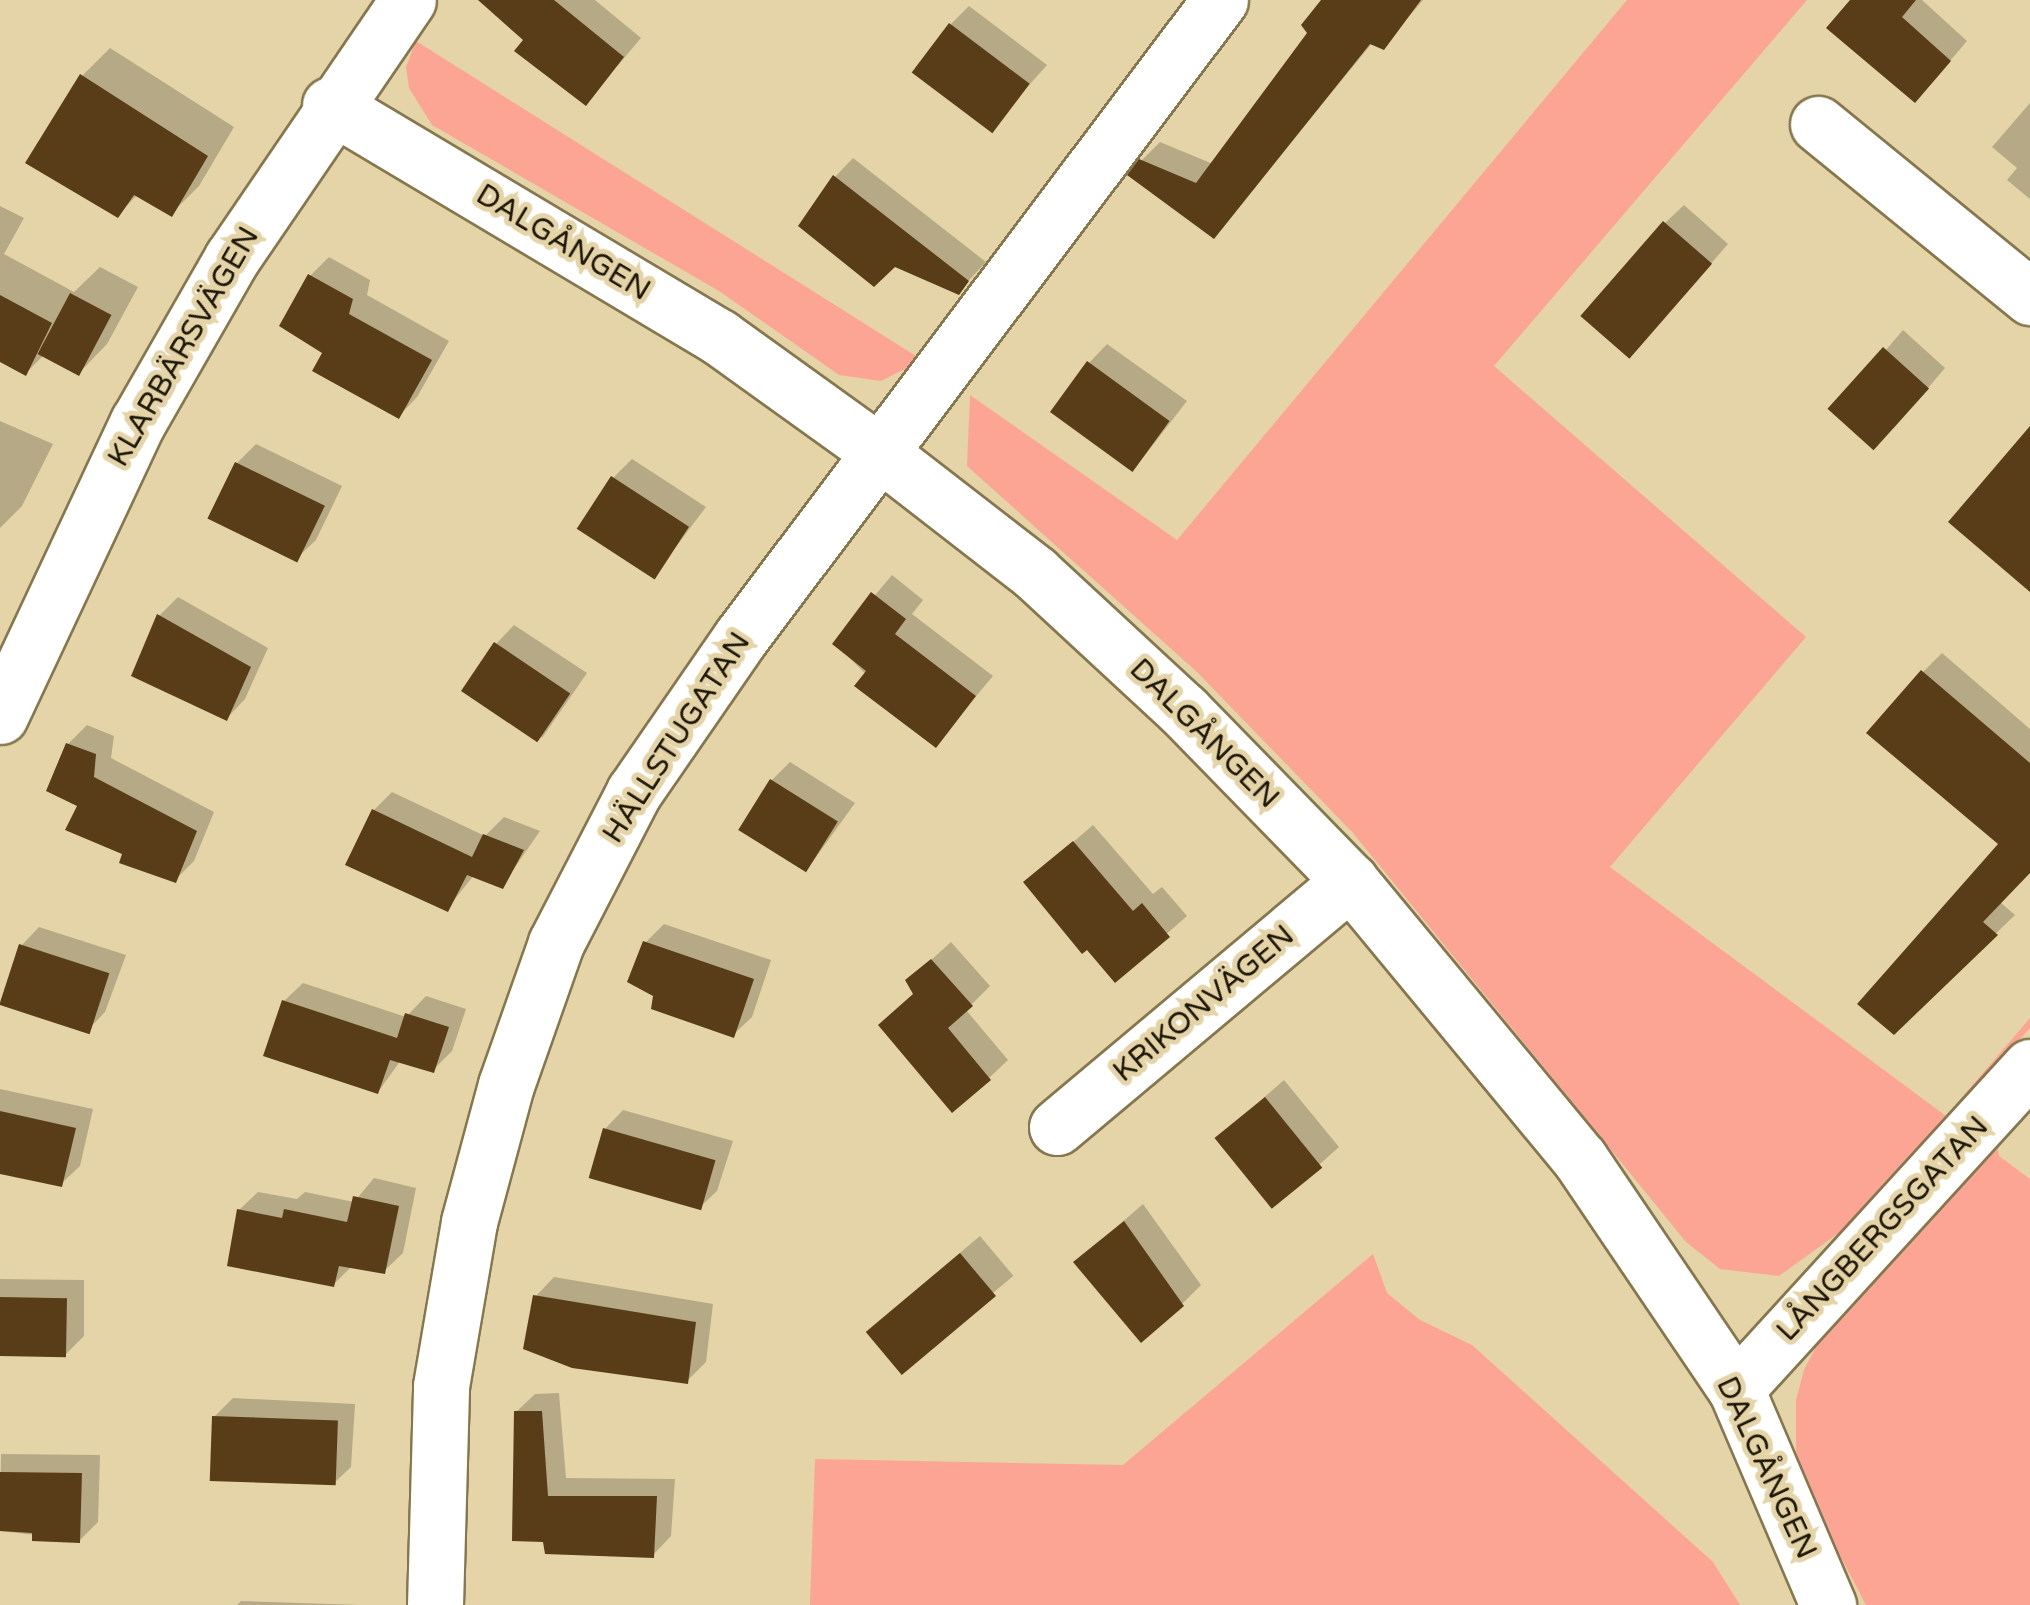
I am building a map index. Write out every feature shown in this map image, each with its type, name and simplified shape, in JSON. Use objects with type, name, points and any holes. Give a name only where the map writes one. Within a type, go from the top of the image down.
[{"type":"street","name":"KLARBÄRSVÄGEN","points":[[0,716],[138,422],[330,105],[408,0]]},
{"type":"street","name":"HÄLLSTUGATAN","points":[[435,1605],[441,1386],[469,1222],[506,1086],[556,943],[634,792],[880,452],[1220,0]]},
{"type":"street","name":"DALGÅNGEN","points":[[330,105],[719,338],[880,452],[1035,574],[1184,711],[1350,881],[1580,1158],[1736,1389],[1828,1605]]},
{"type":"street","points":[[1818,124],[2030,296]]},
{"type":"street","name":"KRIKONVÄGEN","points":[[1057,1127],[1350,881]]},
{"type":"street","name":"LÅNGBERGSGATAN","points":[[1736,1389],[2030,1068]]},
{"type":"shaded area","points":[[1627,0],[1807,0],[1494,366],[1806,637],[1610,867],[1946,1116],[2030,1018],[2030,1028],[1872,1209],[1779,1276],[1720,1269],[1686,1242],[1353,833],[1197,672],[967,466],[970,395],[1177,540]]},
{"type":"shaded area","points":[[416,41],[916,356],[911,366],[881,381],[839,375],[719,291],[432,125],[409,88],[406,67]]},
{"type":"shaded area","points":[[1996,1141],[1999,1156],[2030,1179],[2030,1605],[1866,1605],[1813,1504],[1796,1453],[1796,1400],[1804,1370],[1818,1343]]},
{"type":"shaded area","points":[[1373,1254],[1387,1293],[1420,1320],[1472,1345],[1713,1562],[1740,1605],[810,1605],[815,1459],[1123,1465]]},
{"type":"building","points":[[478,0],[554,0],[624,57],[586,106],[514,51],[523,40]]},
{"type":"building","points":[[1321,0],[1421,0],[1384,50],[1370,44],[1214,239],[1127,175],[1139,159],[1196,183],[1307,33],[1301,25]]},
{"type":"building","points":[[1850,0],[1916,0],[1902,17],[1951,61],[1915,103],[1826,28]]},
{"type":"building","points":[[949,23],[1030,84],[992,133],[912,73]]},
{"type":"building","points":[[80,74],[208,156],[172,217],[134,195],[118,218],[25,163]]},
{"type":"building","points":[[833,175],[969,281],[959,295],[895,267],[874,287],[798,226]]},
{"type":"building","points":[[1663,221],[1712,264],[1629,359],[1580,316]]},
{"type":"building","points":[[308,274],[353,299],[349,314],[432,360],[399,419],[312,371],[322,353],[279,326]]},
{"type":"building","points":[[70,293],[111,315],[79,376],[38,354]]},
{"type":"building","points":[[0,295],[52,323],[26,376],[0,362]]},
{"type":"building","points":[[1883,347],[1929,388],[1874,450],[1827,409]]},
{"type":"building","points":[[1087,361],[1170,421],[1132,472],[1050,412]]},
{"type":"building","points":[[2030,426],[2030,592],[1948,522]]},
{"type":"building","points":[[235,462],[325,506],[297,562],[207,519]]},
{"type":"building","points":[[611,476],[689,527],[655,579],[577,529]]},
{"type":"building","points":[[871,592],[906,619],[895,634],[976,696],[936,748],[854,686],[866,671],[832,644]]},
{"type":"building","points":[[157,614],[251,667],[227,721],[131,676]]},
{"type":"building","points":[[494,642],[570,693],[537,742],[461,691]]},
{"type":"building","points":[[1921,670],[2030,763],[2030,873],[1983,922],[1998,935],[1894,1035],[1857,1004],[1998,844],[1866,733]]},
{"type":"building","points":[[66,743],[96,754],[94,777],[197,831],[176,883],[119,863],[122,854],[65,830],[77,806],[46,791]]},
{"type":"building","points":[[770,779],[838,821],[806,872],[738,830]]},
{"type":"building","points":[[372,809],[472,857],[483,834],[524,850],[503,889],[467,875],[448,912],[345,865]]},
{"type":"building","points":[[1073,841],[1133,911],[1142,903],[1170,937],[1115,983],[1087,950],[1082,954],[1023,882]]},
{"type":"building","points":[[643,941],[754,979],[734,1038],[651,1009],[653,996],[627,982]]},
{"type":"building","points":[[19,944],[109,973],[90,1034],[0,1005]]},
{"type":"building","points":[[931,959],[973,1006],[948,1028],[991,1080],[952,1113],[878,1025],[913,994],[905,980]]},
{"type":"building","points":[[282,1000],[397,1038],[405,1013],[449,1027],[434,1073],[390,1060],[378,1094],[263,1056]]},
{"type":"building","points":[[1265,1097],[1322,1168],[1272,1209],[1214,1138]]},
{"type":"building","points":[[0,1111],[76,1128],[62,1187],[0,1174]]},
{"type":"building","points":[[603,1128],[715,1160],[701,1210],[589,1178]]},
{"type":"building","points":[[353,1196],[399,1206],[385,1274],[339,1266],[334,1287],[227,1266],[237,1209],[282,1218],[284,1209],[347,1222]]},
{"type":"building","points":[[1124,1221],[1184,1306],[1141,1343],[1073,1262]]},
{"type":"building","points":[[960,1253],[996,1296],[902,1375],[866,1332]]},
{"type":"building","points":[[533,1295],[696,1322],[688,1384],[572,1368],[523,1349]]},
{"type":"building","points":[[0,1297],[67,1298],[66,1357],[0,1356]]},
{"type":"building","points":[[514,1411],[542,1411],[548,1496],[657,1496],[654,1558],[545,1554],[543,1542],[512,1541]]},
{"type":"building","points":[[212,1416],[338,1420],[336,1485],[210,1481]]},
{"type":"building","points":[[0,1472],[82,1473],[80,1543],[32,1541],[32,1533],[0,1531]]}]
